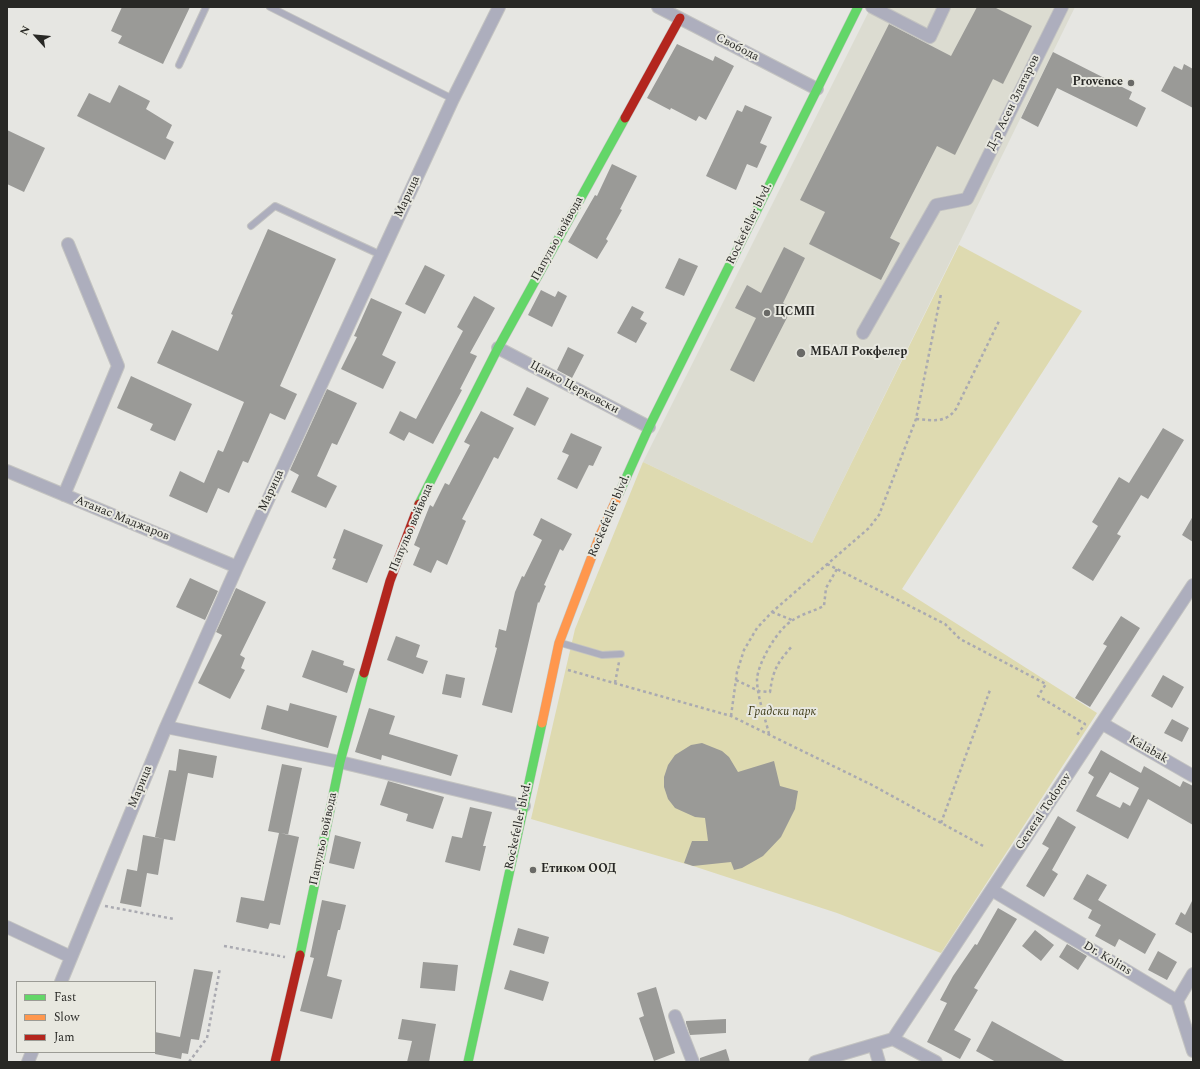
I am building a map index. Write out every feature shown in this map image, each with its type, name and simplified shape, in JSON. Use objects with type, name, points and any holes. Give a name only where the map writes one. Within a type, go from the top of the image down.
[{"type":"main road","name":"Rockefeller blvd.","points":[[468,1062],[559,643],[600,535],[649,428],[858,7]]},
{"type":"main road","name":"Папульо войвода","points":[[275,1062],[299,960],[340,762],[390,580],[416,511],[498,348],[680,18]]},
{"type":"street","name":"Марица","points":[[61,981],[166,727],[237,567],[453,99],[499,7]]},
{"type":"street","name":"Свобода","points":[[660,7],[817,89]]},
{"type":"street","points":[[872,7],[930,37],[944,7]]},
{"type":"street","name":"Д-р Асен Златаров","points":[[863,333],[936,205],[967,199],[1062,7]]},
{"type":"street","points":[[64,495],[118,366],[68,244]]},
{"type":"street","name":"Цанко Церковски","points":[[498,348],[649,428]]},
{"type":"street","name":"Атанас Маджаров","points":[[7,471],[237,567]]},
{"type":"street","name":"General Todorov","points":[[893,1039],[1103,724],[1193,585]]},
{"type":"street","name":"Kalabak","points":[[1103,724],[1193,776]]},
{"type":"street","points":[[166,727],[340,762],[524,806]]},
{"type":"street","name":"Dr. Kolins","points":[[992,890],[1177,1001]]},
{"type":"street","points":[[7,927],[71,957]]},
{"type":"street","points":[[1193,974],[1177,1001],[1193,1051]]},
{"type":"street","points":[[675,1016],[693,1062]]},
{"type":"street","points":[[816,1062],[893,1039],[936,1062]]},
{"type":"street","points":[[874,1045],[879,1062]]},
{"type":"lane","points":[[179,65],[206,7]]},
{"type":"lane","points":[[270,7],[453,99]]},
{"type":"lane","points":[[251,226],[275,206],[381,254]]},
{"type":"lane","points":[[559,643],[602,655],[621,654]]},
{"type":"path","points":[[731,716],[736,680],[744,650],[757,628],[772,612],[869,528],[879,515],[916,419],[941,294]]},
{"type":"path","points":[[916,419],[942,420],[950,417],[956,409],[999,320]]},
{"type":"path","points":[[828,564],[945,624],[960,639],[1046,684],[1038,696],[1085,724],[1077,736],[1080,739]]},
{"type":"path","points":[[769,734],[757,680],[759,667],[770,644],[792,620],[824,606],[826,588],[837,569]]},
{"type":"path","points":[[772,612],[792,620]]},
{"type":"path","points":[[736,680],[759,691],[770,692],[772,674],[778,661],[793,645]]},
{"type":"path","points":[[615,683],[621,654]]},
{"type":"path","points":[[554,666],[731,716],[872,785],[985,847]]},
{"type":"path","points":[[941,823],[990,690]]},
{"type":"path","points":[[93,904],[174,919]]},
{"type":"path","points":[[224,946],[299,960]]},
{"type":"path","points":[[189,1062],[207,1038],[220,968]]},
{"type":"shaded area","name":"МБАЛ Рокфелер","points":[[871,7],[1075,7],[812,543],[643,462]]},
{"type":"green space","name":"Градски парк","points":[[959,245],[1082,311],[902,589],[1097,713],[941,953],[837,913],[693,866],[531,819],[575,629],[643,462],[812,543]]},
{"type":"building","points":[[122,7],[190,7],[163,64],[118,43],[122,36],[111,31]]},
{"type":"building","points":[[977,7],[994,7],[1032,26],[1003,84],[993,79],[955,155],[937,146],[890,238],[900,243],[881,280],[809,244],[825,212],[800,200],[889,24],[951,56]]},
{"type":"building","points":[[677,44],[713,61],[715,56],[734,66],[706,120],[699,116],[696,121],[647,98]]},
{"type":"building","points":[[1053,52],[1132,92],[1129,99],[1146,108],[1137,127],[1057,88],[1038,127],[1021,118]]},
{"type":"building","points":[[1184,64],[1193,69],[1193,108],[1161,91],[1174,66],[1182,70]]},
{"type":"building","points":[[119,85],[150,101],[146,109],[172,125],[166,138],[174,142],[165,160],[77,116],[89,93],[110,103]]},
{"type":"building","points":[[745,105],[772,117],[760,143],[767,146],[757,168],[747,164],[736,190],[706,176],[737,110],[742,112]]},
{"type":"building","points":[[7,130],[45,148],[24,192],[7,184]]},
{"type":"building","points":[[612,164],[637,176],[620,209],[622,210],[606,239],[608,241],[597,259],[568,242],[595,195],[597,196]]},
{"type":"building","points":[[268,229],[336,259],[280,386],[297,394],[285,420],[270,413],[248,463],[243,461],[229,493],[218,488],[207,513],[169,496],[180,471],[204,483],[218,450],[223,452],[244,402],[157,363],[172,330],[218,351],[233,315],[231,314]]},
{"type":"building","name":"ЦСМП","points":[[784,247],[805,258],[783,303],[792,308],[754,382],[730,370],[756,318],[735,308],[747,285],[761,293]]},
{"type":"building","points":[[679,258],[698,266],[684,296],[665,288]]},
{"type":"building","points":[[425,265],[445,275],[425,314],[405,304]]},
{"type":"building","points":[[541,290],[555,297],[558,291],[567,296],[552,327],[528,315]]},
{"type":"building","points":[[474,296],[495,308],[470,353],[477,356],[460,389],[462,390],[433,444],[409,432],[404,441],[389,433],[400,411],[416,419],[463,331],[457,327]]},
{"type":"building","points":[[371,298],[402,312],[382,355],[396,362],[383,389],[341,369],[357,337],[354,336]]},
{"type":"building","points":[[632,306],[644,312],[640,319],[647,323],[636,343],[617,333]]},
{"type":"building","points":[[568,347],[584,355],[572,378],[557,370]]},
{"type":"building","points":[[131,376],[192,404],[175,441],[150,430],[153,424],[117,408]]},
{"type":"building","points":[[527,387],[549,398],[535,426],[513,415]]},
{"type":"building","points":[[327,389],[357,403],[337,445],[332,443],[317,476],[337,486],[326,508],[291,492],[299,475],[290,470]]},
{"type":"building","points":[[481,411],[514,428],[498,459],[494,457],[462,519],[466,521],[447,565],[437,560],[431,573],[413,565],[420,548],[414,545],[430,505],[433,507],[445,483],[449,485],[470,445],[464,442]]},
{"type":"building","points":[[1163,428],[1184,440],[1148,499],[1141,495],[1117,534],[1121,536],[1093,581],[1072,568],[1098,526],[1092,522],[1119,477],[1129,483]]},
{"type":"building","points":[[571,433],[602,447],[593,466],[589,465],[577,489],[557,479],[569,455],[562,452]]},
{"type":"building","points":[[1193,516],[1193,542],[1182,535]]},
{"type":"building","points":[[541,518],[572,534],[563,551],[560,549],[544,585],[546,586],[539,603],[538,602],[512,713],[482,705],[497,648],[495,647],[499,629],[506,631],[515,592],[542,540],[533,535]]},
{"type":"building","points":[[344,529],[383,545],[367,583],[332,569],[336,559],[333,558]]},
{"type":"building","points":[[190,578],[218,591],[205,620],[176,607]]},
{"type":"building","points":[[236,588],[266,602],[240,655],[245,658],[241,668],[245,670],[230,699],[198,683],[222,635],[216,632]]},
{"type":"building","points":[[1121,616],[1140,628],[1090,707],[1075,698],[1107,646],[1103,644]]},
{"type":"building","points":[[396,636],[420,645],[416,657],[428,661],[423,674],[387,660]]},
{"type":"building","points":[[312,650],[344,661],[343,665],[355,669],[347,693],[302,677]]},
{"type":"building","points":[[446,674],[465,678],[461,698],[442,694]]},
{"type":"building","points":[[1163,675],[1184,687],[1172,708],[1151,696]]},
{"type":"building","points":[[290,703],[337,716],[328,748],[261,729],[267,705],[288,711]]},
{"type":"building","points":[[369,708],[395,716],[389,734],[458,755],[451,776],[382,755],[381,760],[355,752]]},
{"type":"building","points":[[1172,719],[1189,728],[1182,742],[1164,733]]},
{"type":"building","points":[[702,743],[722,751],[729,757],[738,772],[774,761],[780,786],[798,791],[795,809],[781,837],[763,856],[742,868],[734,870],[731,862],[693,866],[684,863],[692,841],[708,841],[705,818],[695,817],[675,808],[668,799],[664,787],[664,777],[668,765],[675,755],[691,745]]},
{"type":"building","points":[[179,749],[217,756],[213,778],[188,773],[175,841],[155,837],[169,770],[176,771]]},
{"type":"building","points":[[1101,750],[1141,773],[1144,766],[1180,787],[1183,781],[1193,786],[1193,825],[1148,799],[1128,839],[1076,811],[1094,777],[1088,773]],"holes":[[[1110,772],[1139,788],[1130,806],[1123,802],[1120,808],[1096,796]]]},
{"type":"building","points":[[282,764],[302,768],[288,835],[299,837],[280,925],[270,923],[268,929],[236,922],[241,897],[264,901],[279,833],[268,831]]},
{"type":"building","points":[[388,781],[444,797],[433,829],[406,821],[408,814],[380,805]]},
{"type":"building","points":[[470,807],[492,812],[483,846],[486,846],[480,871],[445,862],[452,836],[462,838]]},
{"type":"building","points":[[1058,816],[1076,827],[1052,870],[1058,874],[1044,897],[1026,886],[1049,848],[1042,844]]},
{"type":"building","points":[[143,835],[164,839],[158,875],[147,873],[141,907],[120,903],[127,869],[137,871]]},
{"type":"building","points":[[335,835],[361,842],[354,869],[329,863]]},
{"type":"building","points":[[1087,874],[1107,885],[1098,900],[1156,934],[1145,954],[1119,939],[1115,947],[1095,936],[1101,925],[1088,918],[1092,910],[1073,899]]},
{"type":"building","points":[[1193,899],[1193,934],[1175,924],[1181,912],[1185,915]]},
{"type":"building","points":[[322,900],[346,905],[340,930],[338,930],[327,976],[342,980],[332,1019],[300,1011],[314,958],[310,957]]},
{"type":"building","points":[[998,908],[1017,919],[974,988],[978,990],[954,1030],[971,1039],[960,1059],[927,1042],[947,1003],[940,1000],[953,976],[975,944],[977,945]]},
{"type":"building","points":[[518,928],[549,937],[544,954],[513,945]]},
{"type":"building","points":[[1035,930],[1054,945],[1041,961],[1022,946]]},
{"type":"building","points":[[1067,944],[1087,956],[1078,970],[1059,957]]},
{"type":"building","points":[[1158,951],[1177,962],[1167,980],[1148,970]]},
{"type":"building","points":[[423,962],[458,965],[455,991],[420,988]]},
{"type":"building","points":[[194,969],[213,972],[199,1040],[191,1039],[188,1054],[182,1053],[181,1059],[155,1054],[156,1032],[180,1037]]},
{"type":"building","points":[[510,970],[549,982],[543,1001],[504,989]]},
{"type":"building","points":[[656,987],[675,1053],[654,1061],[639,1018],[644,1016],[637,993]]},
{"type":"building","points":[[402,1019],[436,1024],[429,1062],[407,1062],[412,1041],[398,1039]]},
{"type":"building","points":[[726,1019],[726,1033],[690,1035],[686,1023],[686,1021]]},
{"type":"building","points":[[992,1021],[1066,1062],[996,1062],[976,1051]]},
{"type":"building","points":[[726,1049],[730,1062],[700,1062],[700,1058]]},
{"type":"traffic: fast","points":[[617,498],[649,427],[858,7]]},
{"type":"traffic: fast","points":[[419,504],[498,348],[625,118]]},
{"type":"traffic: fast","points":[[300,955],[340,762],[364,673]]},
{"type":"traffic: fast","points":[[468,1062],[542,723]]},
{"type":"traffic: slow","points":[[542,723],[559,643],[600,535],[617,498]]},
{"type":"traffic: jam","points":[[625,118],[680,18]]},
{"type":"traffic: jam","points":[[364,673],[390,581],[419,504]]},
{"type":"traffic: jam","points":[[275,1062],[300,955]]},
{"type":"place","name":"Provence","points":[[1131,83]]},
{"type":"place","name":"ЦСМП","points":[[767,313]]},
{"type":"place","name":"МБАЛ Рокфелер","points":[[801,353]]},
{"type":"place","name":"Етиком ООД","points":[[533,870]]}]
